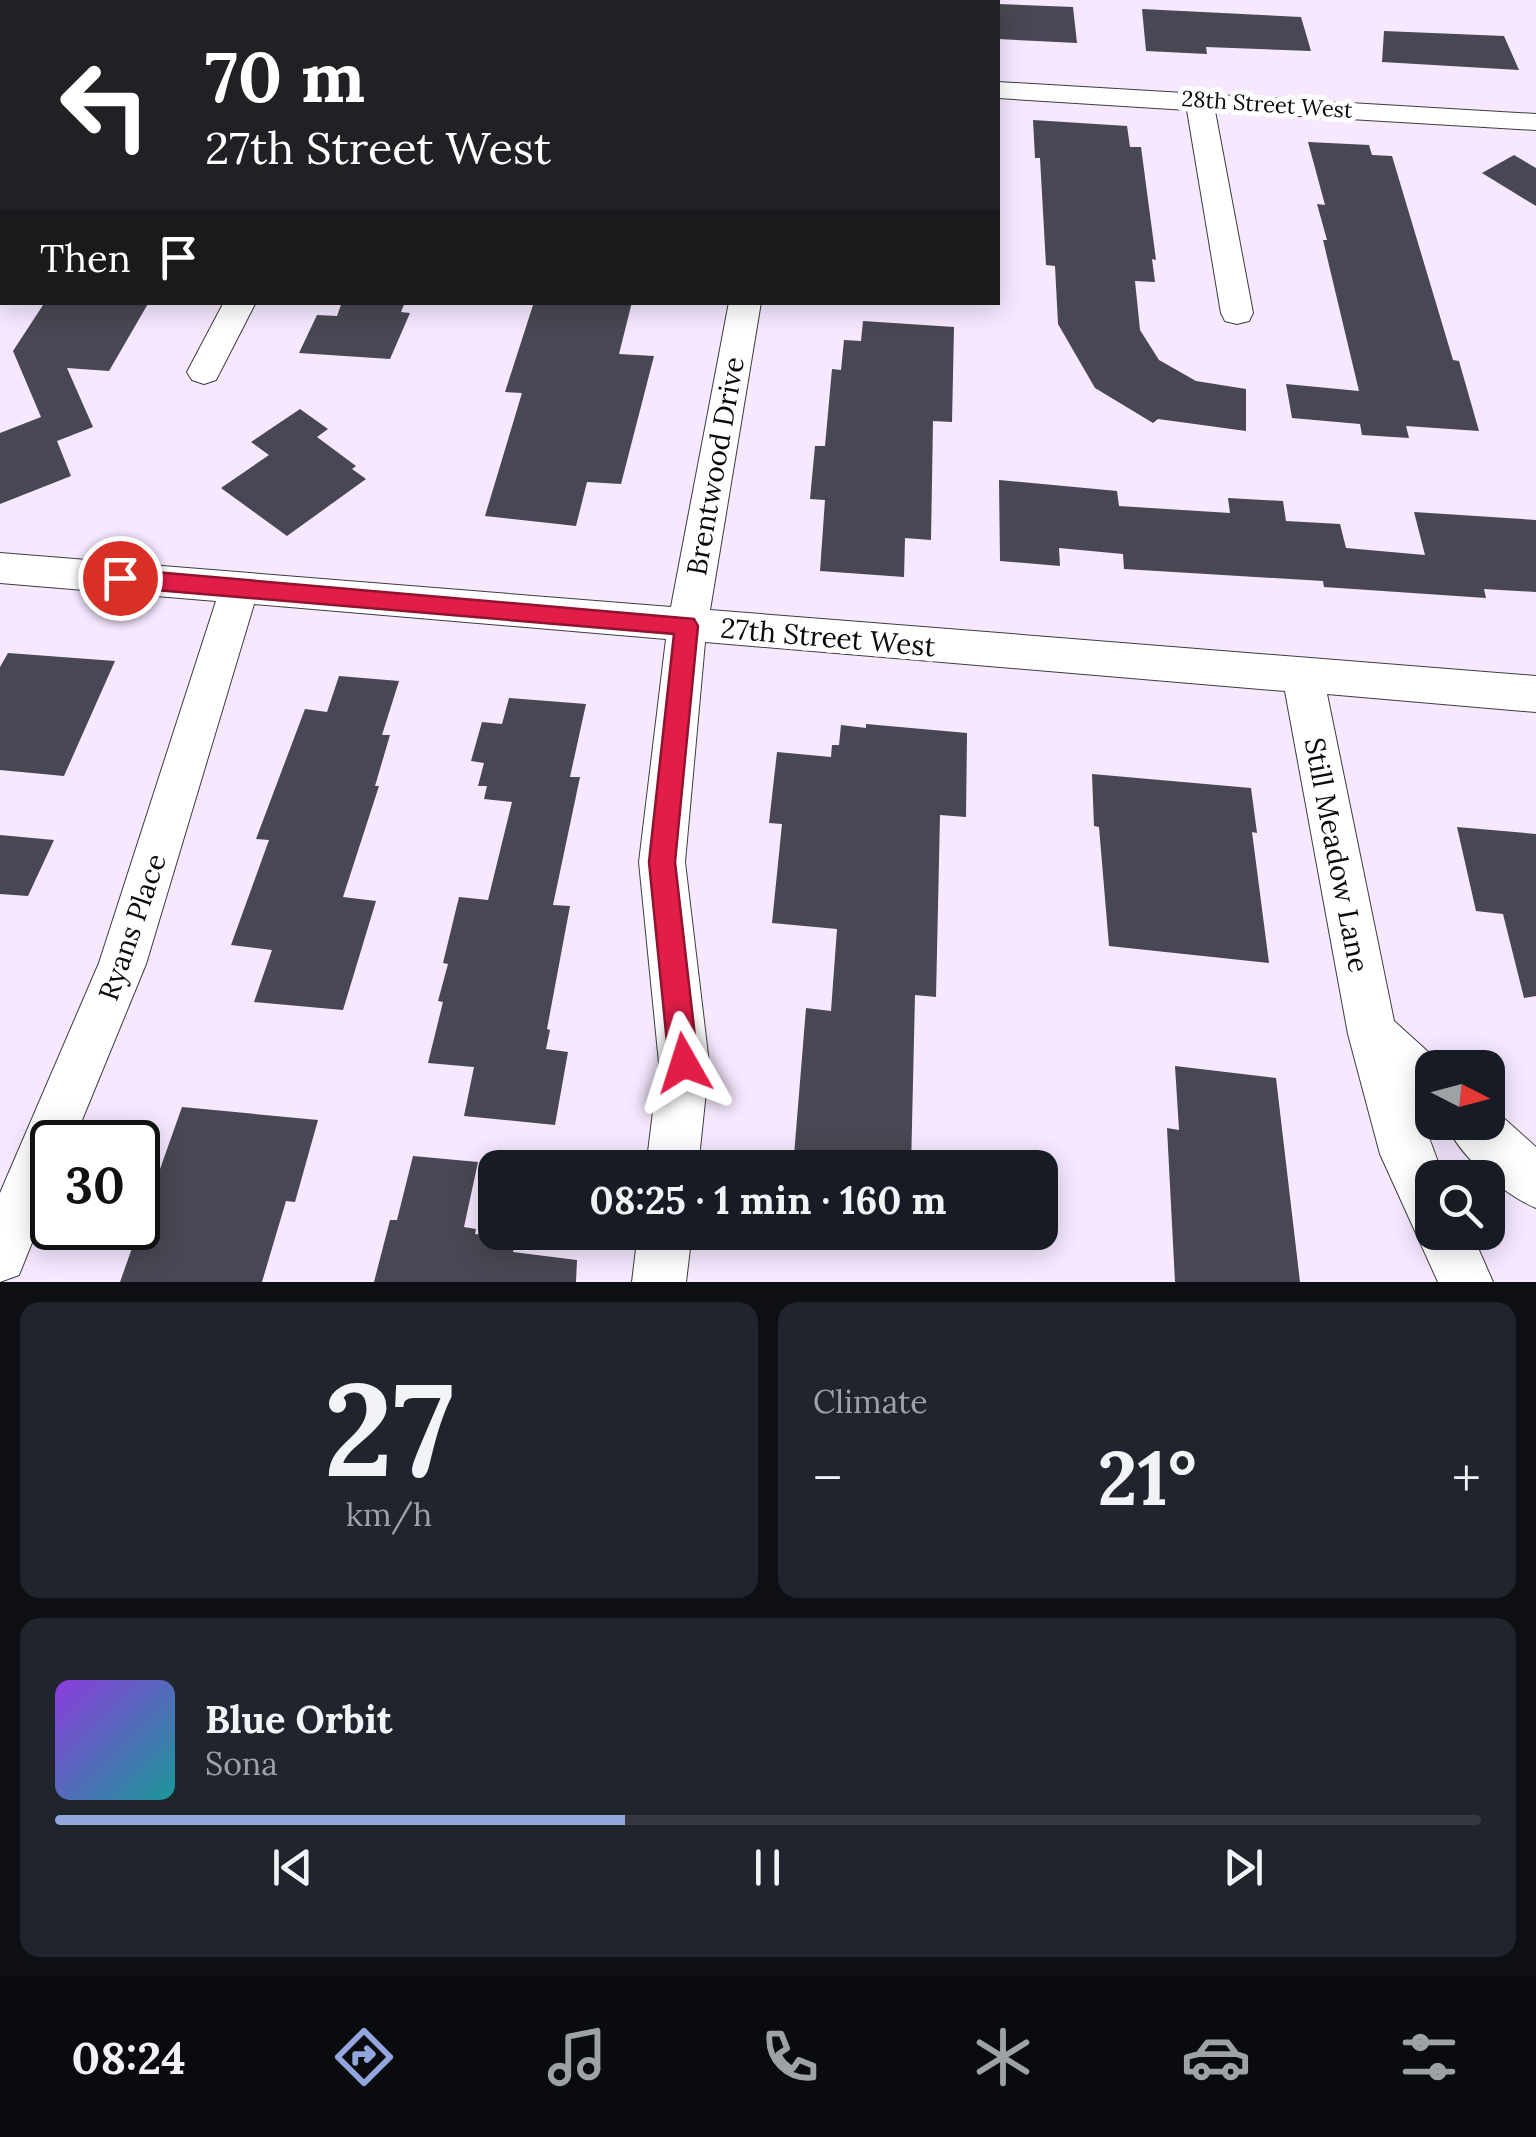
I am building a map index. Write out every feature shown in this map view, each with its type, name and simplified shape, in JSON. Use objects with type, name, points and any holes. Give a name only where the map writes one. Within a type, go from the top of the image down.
[{"type":"street","name":"28th Street West","points":[[1000,90],[1536,122]]},
{"type":"street","points":[[1199,99],[1237,313]]},
{"type":"street","points":[[204,372],[238,305]]},
{"type":"street","name":"Brentwood Drive","points":[[674,1150],[684,1063],[662,862],[686,626],[744,305]]},
{"type":"street","name":"27th Street West","points":[[0,568],[1536,694]]},
{"type":"street","name":"Ryans Place","points":[[0,1256],[122,964],[239,588]]},
{"type":"street","name":"Still Meadow Lane","points":[[1303,676],[1372,1034],[1415,1173]]},
{"type":"street","points":[[1372,1034],[1415,1073]]},
{"type":"street","points":[[1490,1140],[1536,1182]]},
{"type":"street","points":[[660,1282],[663,1250]]},
{"type":"street","points":[[1451,1250],[1466,1282]]},
{"type":"building","points":[[1000,4],[1073,7],[1077,43],[1000,39]]},
{"type":"building","points":[[1142,9],[1301,17],[1311,51],[1206,47],[1207,54],[1146,51]]},
{"type":"building","points":[[1384,31],[1504,36],[1519,70],[1382,62]]},
{"type":"building","points":[[1033,120],[1127,126],[1130,147],[1141,147],[1156,260],[1152,259],[1155,282],[1135,281],[1140,330],[1159,360],[1196,381],[1246,389],[1246,431],[1158,419],[1153,423],[1095,388],[1058,324],[1055,266],[1046,265],[1040,158],[1035,158]]},
{"type":"building","points":[[1308,142],[1369,145],[1372,155],[1392,156],[1453,360],[1459,361],[1479,431],[1406,426],[1409,438],[1362,435],[1360,424],[1292,418],[1286,384],[1359,391],[1323,240],[1327,240],[1317,204],[1325,205]]},
{"type":"building","points":[[1514,155],[1536,168],[1536,206],[1482,173]]},
{"type":"building","points":[[43,305],[147,305],[109,371],[67,368],[93,427],[57,441],[71,476],[0,504],[0,433],[41,417],[13,351]]},
{"type":"building","points":[[341,305],[404,305],[401,312],[410,313],[390,359],[299,353],[317,315],[337,316]]},
{"type":"building","points":[[533,305],[631,305],[619,354],[654,356],[621,484],[587,482],[576,526],[485,516],[522,393],[505,392]]},
{"type":"building","points":[[863,321],[954,327],[952,422],[933,421],[931,540],[905,538],[904,577],[820,571],[825,500],[810,499],[815,446],[825,446],[832,369],[841,370],[844,340],[861,341]]},
{"type":"building","points":[[300,409],[328,429],[317,437],[356,466],[352,469],[366,479],[287,536],[221,488],[269,455],[251,442]]},
{"type":"building","points":[[999,480],[1117,491],[1119,506],[1230,513],[1228,498],[1283,501],[1286,521],[1340,524],[1346,548],[1425,555],[1414,512],[1536,520],[1536,592],[1484,589],[1486,598],[1324,587],[1323,581],[1124,569],[1123,554],[1059,548],[1060,566],[1000,561]]},
{"type":"building","points":[[8,653],[115,661],[64,776],[0,770],[0,667]]},
{"type":"building","points":[[339,676],[399,681],[382,735],[390,735],[375,786],[379,786],[343,897],[376,901],[343,1010],[254,1002],[272,950],[231,945],[269,840],[256,839],[305,709],[327,712]]},
{"type":"building","points":[[509,698],[586,704],[570,777],[580,777],[553,905],[570,906],[547,1029],[550,1030],[546,1049],[568,1052],[555,1125],[464,1116],[474,1067],[428,1063],[443,1002],[438,1001],[448,964],[443,963],[459,897],[488,900],[512,802],[484,799],[487,786],[478,786],[484,763],[471,761],[482,722],[502,724]]},
{"type":"building","points":[[866,724],[967,733],[966,817],[940,815],[936,997],[915,995],[911,1150],[794,1150],[806,1008],[831,1011],[837,929],[772,923],[782,824],[769,823],[777,752],[831,757],[832,745],[839,745],[841,725],[866,728]]},
{"type":"building","points":[[1092,774],[1251,788],[1257,833],[1252,832],[1269,963],[1109,946],[1099,827],[1094,826]]},
{"type":"building","points":[[1457,827],[1536,834],[1536,996],[1524,998],[1503,914],[1476,911]]},
{"type":"building","points":[[0,835],[54,840],[28,896],[0,894]]},
{"type":"building","points":[[1175,1066],[1276,1078],[1300,1282],[1175,1282],[1167,1128],[1179,1130]]},
{"type":"building","points":[[182,1107],[318,1120],[295,1202],[286,1201],[262,1282],[120,1282],[131,1250],[160,1250],[160,1169]]},
{"type":"building","points":[[413,1156],[478,1162],[464,1227],[476,1229],[478,1250],[513,1250],[577,1260],[576,1282],[374,1282],[390,1220],[397,1220]]},
{"type":"route","points":[[120,578],[686,626],[662,862],[684,1063]]}]
